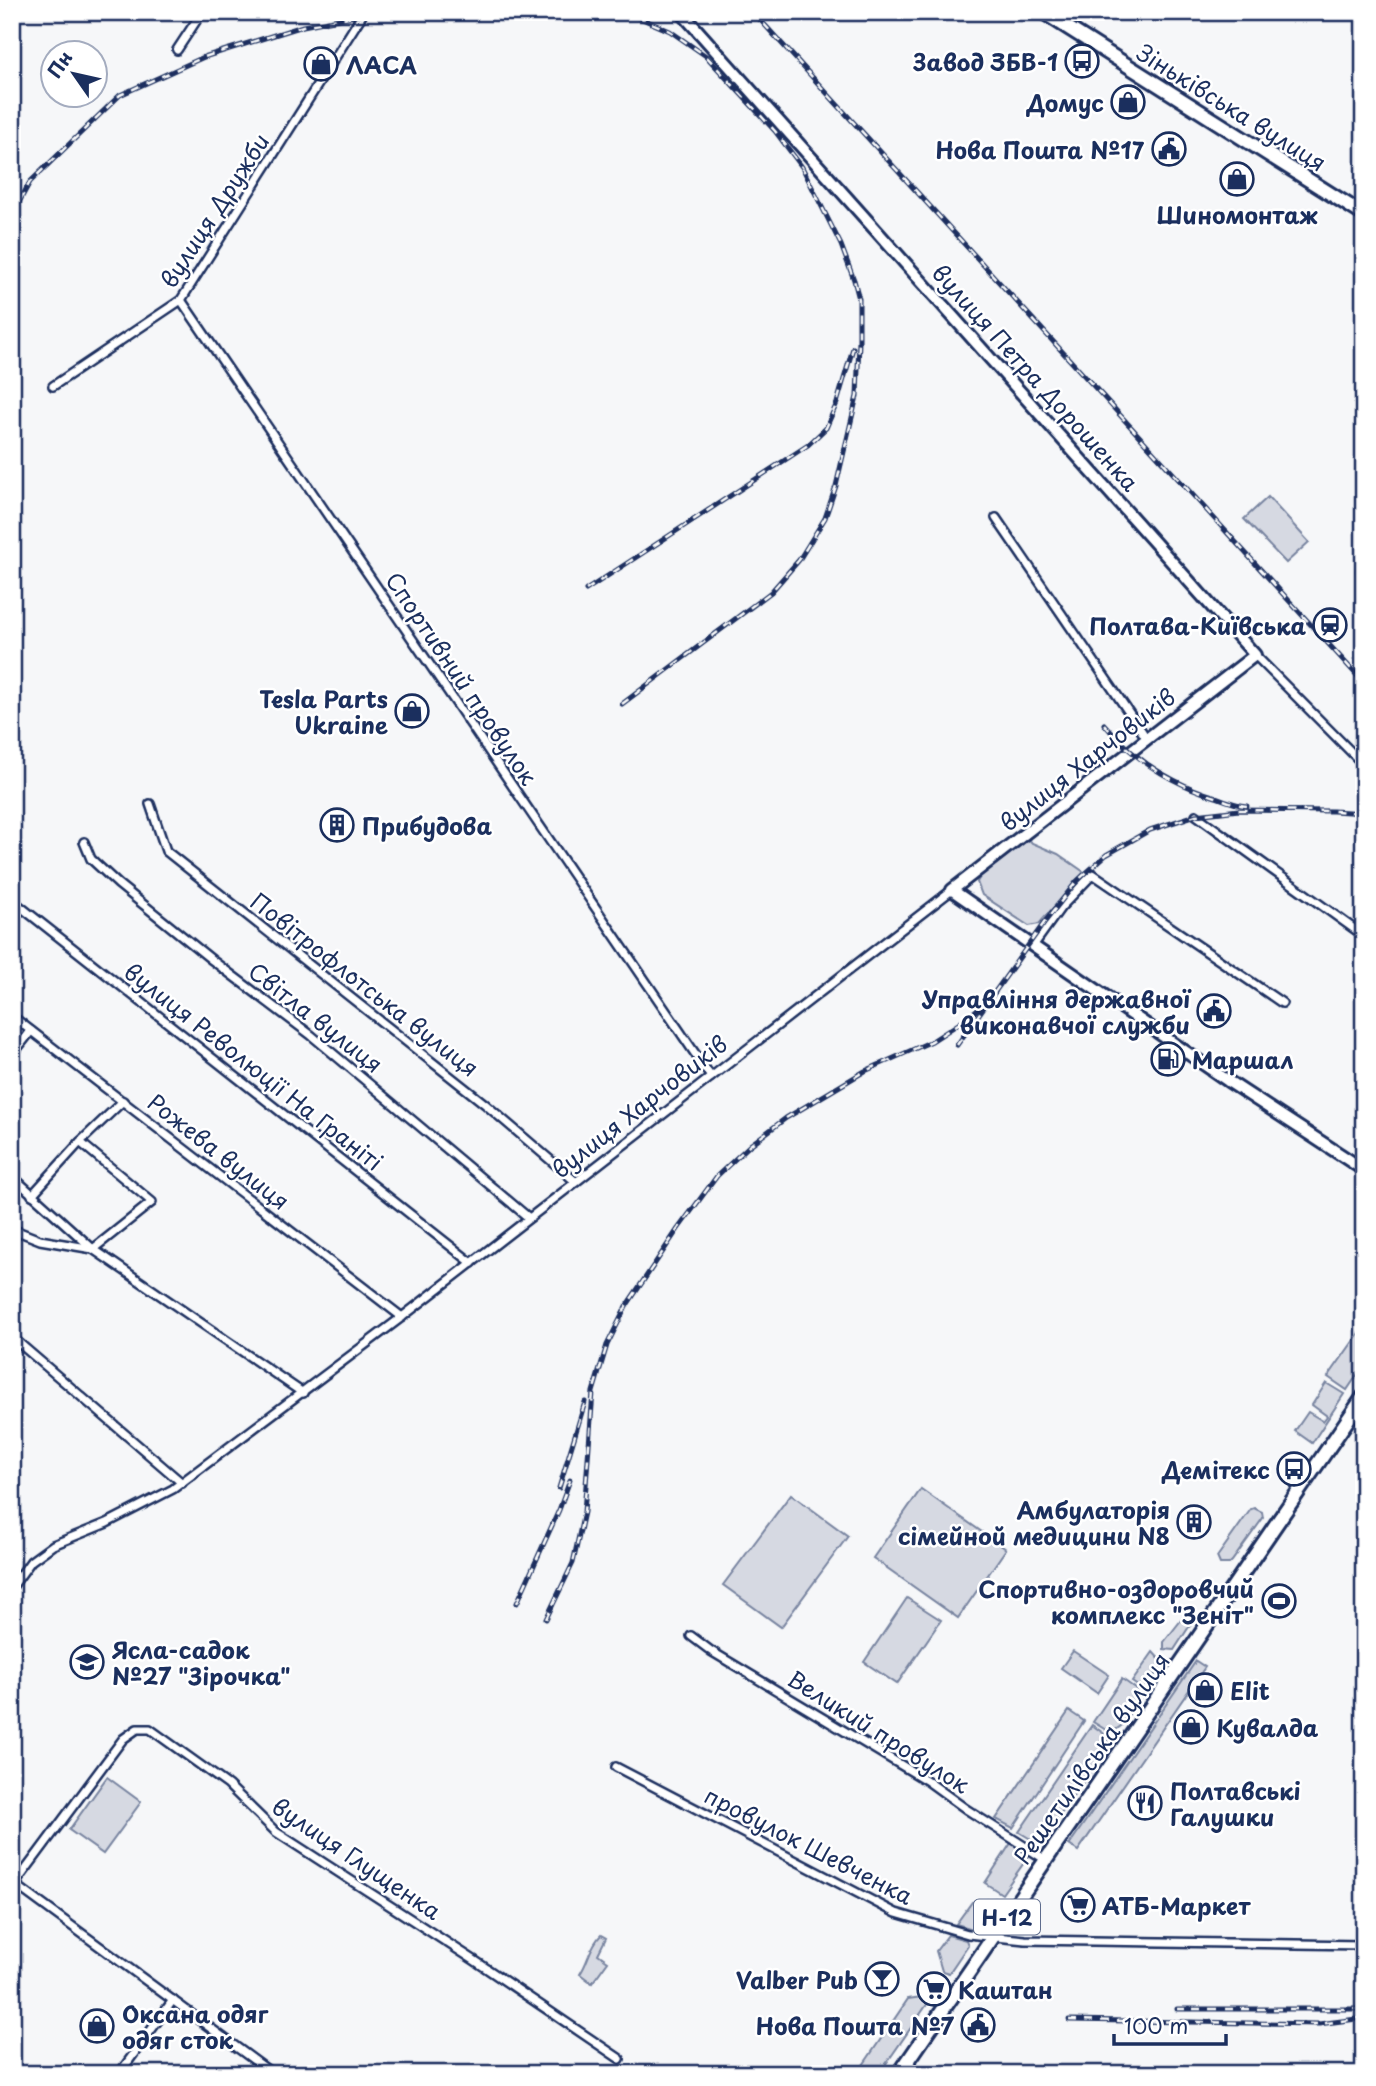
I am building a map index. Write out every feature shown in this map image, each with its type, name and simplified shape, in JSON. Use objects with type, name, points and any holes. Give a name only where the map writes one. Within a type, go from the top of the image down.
[{"type":"main road","name":"Зіньківська вулиця","points":[[1043,12],[1364,215]]},
{"type":"main road","name":"Решетилівська вулиця","points":[[899,2074],[1364,1396]]},
{"type":"street","points":[[177,50],[202,12]]},
{"type":"street","name":"вулиця Дружби","points":[[53,386],[181,300],[364,12]]},
{"type":"street","name":"вулиця Петра Дорошенка","points":[[681,12],[1255,655],[1364,765]]},
{"type":"street","name":"Спортивний провулок","points":[[181,300],[711,1077]]},
{"type":"street","points":[[996,518],[1147,739]]},
{"type":"street","points":[[1364,559],[1361,571],[1364,584]]},
{"type":"street","name":"вулиця Харчовиків","points":[[12,1587],[31,1561],[52,1545],[107,1523],[182,1483],[303,1393],[1255,655]]},
{"type":"street","name":"Повітрофлотська вулиця","points":[[150,804],[166,851],[485,1104],[576,1182]]},
{"type":"street","points":[[1196,815],[1364,936]]},
{"type":"street","name":"Світла вулиця","points":[[84,842],[91,859],[118,884],[310,1035],[529,1218]]},
{"type":"street","points":[[1033,946],[1061,908],[1093,874],[1282,1003]]},
{"type":"street","points":[[952,890],[1228,1081],[1364,1171]]},
{"type":"street","name":"вулиця Революції На Граніті","points":[[12,900],[472,1263]]},
{"type":"street","name":"Рожева вулиця","points":[[12,1016],[402,1317]]},
{"type":"street","points":[[12,1055],[31,1031]]},
{"type":"street","points":[[32,1195],[80,1142],[123,1101]]},
{"type":"street","points":[[12,1229],[40,1240],[93,1249],[152,1202],[80,1142]]},
{"type":"street","points":[[12,1176],[93,1249],[303,1393]]},
{"type":"street","points":[[12,1337],[182,1483]]},
{"type":"street","name":"Великий провулок","points":[[691,1636],[711,1651],[926,1780],[1046,1860]]},
{"type":"street","name":"вулиця Глущенка","points":[[14,1883],[123,1740],[136,1729],[150,1729],[228,1785],[276,1832],[474,1960],[620,2059]]},
{"type":"street","name":"провулок Шевченка","points":[[616,1767],[896,1913],[948,1929],[1025,1940],[1364,1945]]},
{"type":"street","points":[[14,1883],[273,2074]]},
{"type":"street","points":[[119,2074],[173,2000]]},
{"type":"shaded area","points":[[1268,497],[1309,542],[1286,563],[1244,519]]},
{"type":"shaded area","points":[[1027,837],[1032,843],[1058,854],[1084,872],[1039,924],[1029,926],[982,895],[977,882],[985,869]]},
{"type":"shaded area","points":[[1364,1326],[1364,1365],[1347,1390],[1328,1377]]},
{"type":"shaded area","points":[[1326,1383],[1344,1394],[1312,1443],[1295,1431],[1308,1412],[1323,1421],[1327,1416],[1312,1405]]},
{"type":"shaded area","points":[[921,1489],[1006,1549],[958,1618],[873,1558]]},
{"type":"shaded area","points":[[791,1494],[848,1536],[781,1627],[723,1585]]},
{"type":"shaded area","points":[[1254,1508],[1262,1512],[1263,1518],[1232,1561],[1229,1564],[1220,1564],[1217,1557]]},
{"type":"shaded area","points":[[907,1598],[941,1620],[897,1684],[864,1662]]},
{"type":"shaded area","points":[[1189,1610],[1195,1616],[1194,1619],[1174,1650],[1164,1649],[1164,1642]]},
{"type":"shaded area","points":[[1073,1651],[1109,1675],[1097,1693],[1061,1668]]},
{"type":"shaded area","points":[[1153,1652],[1163,1663],[1148,1685],[1139,1687],[1132,1682]]},
{"type":"shaded area","points":[[1196,1661],[1205,1667],[1078,1851],[1069,1845]]},
{"type":"shaded area","points":[[1122,1679],[1139,1691],[1140,1698],[1121,1726],[1111,1733],[1093,1722]]},
{"type":"shaded area","points":[[1069,1711],[1084,1721],[1013,1828],[996,1819]]},
{"type":"shaded area","points":[[1092,1725],[1106,1735],[1110,1744],[1044,1838],[1034,1841],[1019,1832]]},
{"type":"shaded area","points":[[107,1777],[141,1802],[103,1854],[69,1830]]},
{"type":"shaded area","points":[[1013,1840],[1028,1852],[1028,1857],[1002,1894],[985,1883]]},
{"type":"shaded area","points":[[999,1898],[977,1928],[956,1924],[972,1902]]},
{"type":"shaded area","points":[[601,1935],[606,1938],[598,1954],[608,1961],[592,1983],[580,1974]]},
{"type":"shaded area","points":[[948,1935],[966,1940],[968,1945],[949,1973],[942,1971],[936,1951]]},
{"type":"shaded area","points":[[929,1996],[930,2000],[879,2074],[857,2074],[908,1999]]},
{"type":"railway","points":[[12,215],[30,182],[120,95],[204,57],[303,26],[374,12]]},
{"type":"railway","points":[[622,704],[771,592],[799,560],[825,518],[836,486],[857,396],[859,341],[859,299],[854,280],[841,245],[802,167],[775,131],[706,56],[670,31],[626,12]]},
{"type":"railway","points":[[753,12],[1364,683]]},
{"type":"railway","points":[[586,590],[808,445],[826,428],[837,403],[853,348]]},
{"type":"railway","points":[[1104,724],[1128,749],[1154,769],[1183,785],[1231,803],[1247,806]]},
{"type":"railway","points":[[957,1045],[1044,923],[1077,881],[1106,855],[1150,830],[1196,815],[1239,810],[1364,813]]},
{"type":"railway","points":[[546,1619],[573,1563],[584,1512],[593,1392],[607,1345],[627,1305],[678,1229],[717,1176],[750,1145],[786,1118],[865,1071],[932,1041],[969,1017],[995,992]]},
{"type":"railway","points":[[559,1488],[585,1402]]},
{"type":"railway","points":[[517,1603],[570,1480]]},
{"type":"railway","points":[[1177,2009],[1364,2009]]},
{"type":"railway","points":[[1069,2020],[1319,2024],[1364,2018]]},
{"type":"place","name":"Завод ЗБВ-1","points":[[1082,61]]},
{"type":"place","name":"ЛАСА","points":[[321,64]]},
{"type":"place","name":"Домус","points":[[1128,102]]},
{"type":"place","name":"Нова Пошта №17","points":[[1169,149]]},
{"type":"place","name":"Шиномонтаж","points":[[1237,179]]},
{"type":"place","name":"Полтава-Київська","points":[[1330,625]]},
{"type":"place","name":"Tesla Parts Ukraine","points":[[412,711]]},
{"type":"place","name":"Прибудова","points":[[337,825]]},
{"type":"place","name":"Управління державної виконавчої служби","points":[[1214,1011]]},
{"type":"place","name":"Маршал","points":[[1168,1059]]},
{"type":"place","name":"Демітекс","points":[[1294,1469]]},
{"type":"place","name":"Амбулаторія сімейной медицини N8","points":[[1194,1522]]},
{"type":"place","name":"Спортивно-оздоровчий комплекс \"Зеніт\"","points":[[1279,1601]]},
{"type":"place","name":"Ясла-садок №27 \"Зірочка\"","points":[[87,1662]]},
{"type":"place","name":"Elit","points":[[1205,1690]]},
{"type":"place","name":"Кувалда","points":[[1191,1727]]},
{"type":"place","name":"Полтавські Галушки","points":[[1145,1803]]},
{"type":"place","name":"АТБ-Маркет","points":[[1078,1905]]},
{"type":"place","name":"Valber Pub","points":[[882,1979]]},
{"type":"place","name":"Каштан","points":[[934,1989]]},
{"type":"place","name":"Нова Пошта №7","points":[[978,2025]]},
{"type":"place","name":"Оксана одяг одяг сток","points":[[97,2026]]}]
